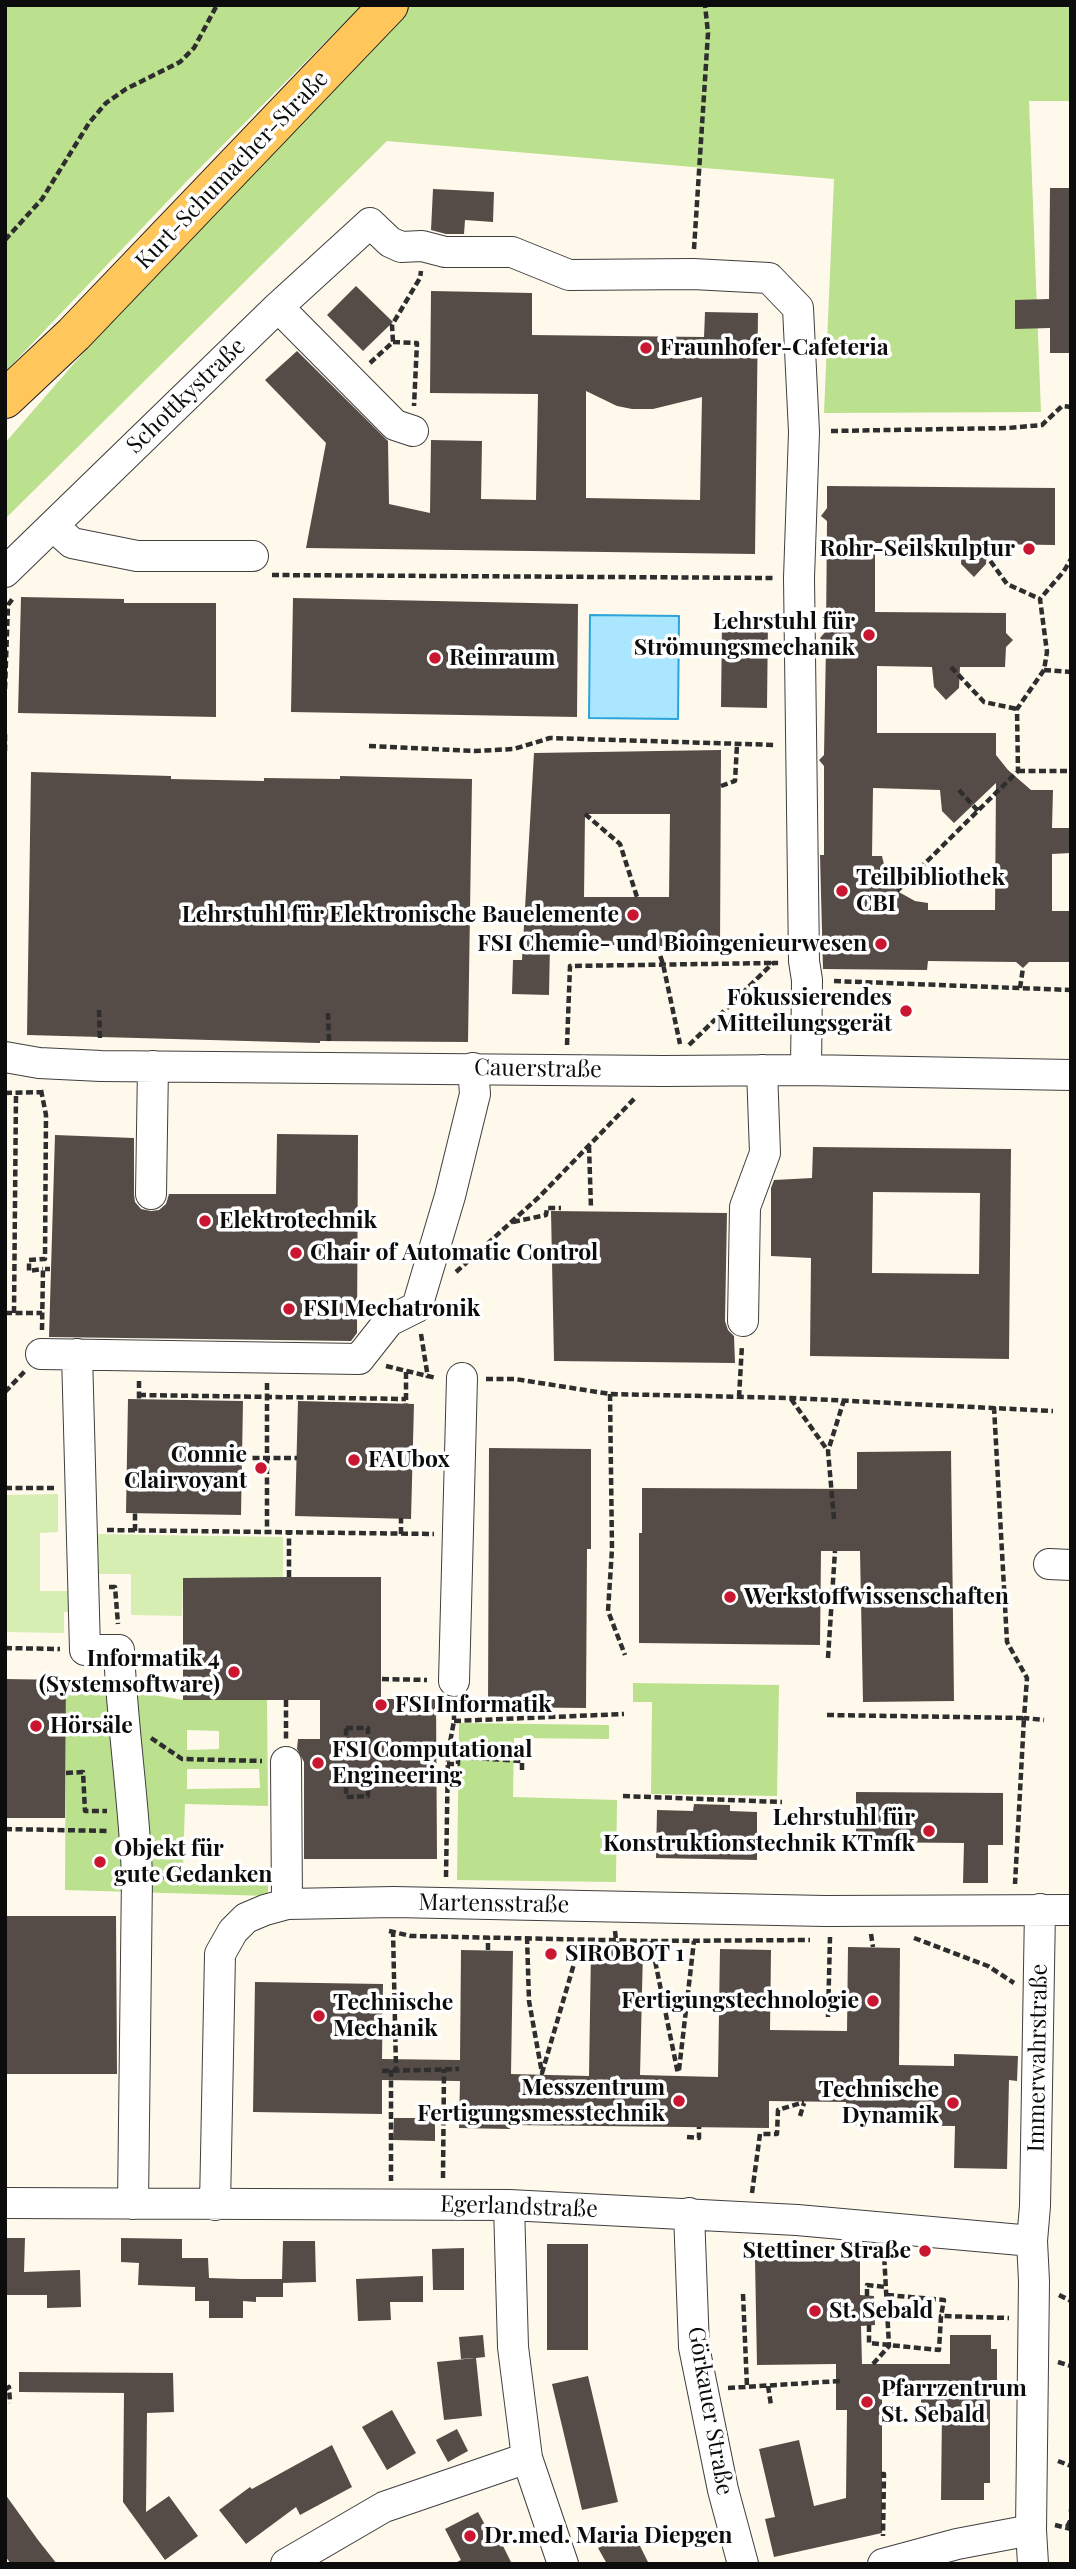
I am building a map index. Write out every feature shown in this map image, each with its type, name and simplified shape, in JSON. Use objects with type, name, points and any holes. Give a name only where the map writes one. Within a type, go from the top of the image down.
[{"type":"main road","name":"Kurt-Schumacher-Straße","points":[[5,399],[74,334],[389,5]]},
{"type":"main road","name":"Kurt-Schumacher-Straße","points":[[5,423],[74,334]]},
{"type":"street","name":"Schottkystraße","points":[[5,572],[278,307],[370,223],[390,242],[401,247],[422,246]]},
{"type":"street","points":[[422,246],[445,253],[512,252],[569,275],[693,274],[769,278],[798,308],[804,432],[800,578],[806,1070]]},
{"type":"street","points":[[278,307],[395,425],[413,432]]},
{"type":"street","points":[[53,526],[72,543],[137,556],[253,556]]},
{"type":"street","name":"Cauerstraße","points":[[9,1069],[39,1063],[1071,1075]]},
{"type":"street","points":[[151,1194],[153,1066]]},
{"type":"street","points":[[41,1354],[359,1359],[389,1321],[417,1307],[450,1195],[475,1094],[473,1068]]},
{"type":"street","points":[[743,1321],[745,1207],[765,1153],[762,1070]]},
{"type":"street","points":[[77,1354],[85,1650],[119,1650],[122,1717],[134,1822],[137,1876],[133,2204]]},
{"type":"street","points":[[454,1681],[461,1378]]},
{"type":"street","points":[[286,1762],[287,1893]]},
{"type":"street","name":"Martensstraße","points":[[215,2205],[220,1954],[233,1931],[246,1918],[265,1910],[287,1893],[394,1916],[446,1903],[827,1925],[1041,1909],[1071,1910]]},
{"type":"street","name":"Immerwahrstraße","points":[[1032,2241],[1041,1909]]},
{"type":"street","name":"Egerlandstraße","points":[[5,2203],[509,2205],[749,2217],[1032,2241]]},
{"type":"street","points":[[509,2205],[513,2347],[527,2458],[563,2564]]},
{"type":"street","name":"Görkauer Straße","points":[[689,2213],[694,2347],[723,2490],[743,2564]]},
{"type":"street","points":[[1032,2241],[1033,2564]]},
{"type":"street","points":[[286,2564],[384,2507],[527,2458]]},
{"type":"street","points":[[883,2551],[957,2544],[1031,2530]]},
{"type":"path","points":[[5,240],[42,199],[89,123],[106,103],[126,89],[180,62],[194,48],[217,5]]},
{"type":"path","points":[[693,274],[708,33],[705,5]]},
{"type":"path","points":[[393,342],[392,325],[420,278],[422,246]]},
{"type":"path","points":[[351,380],[393,342],[417,343],[413,432]]},
{"type":"path","points":[[804,432],[1042,425],[1062,406],[1071,407]]},
{"type":"path","points":[[978,544],[1007,584],[1040,599]]},
{"type":"path","points":[[253,556],[266,575],[800,578]]},
{"type":"path","points":[[1018,771],[1017,709],[1044,670],[1047,652],[1040,599],[1071,559]]},
{"type":"path","points":[[951,667],[984,702],[1017,709]]},
{"type":"path","points":[[1044,670],[1071,672]]},
{"type":"path","points":[[5,734],[5,751]]},
{"type":"path","points":[[369,746],[474,751],[514,750],[550,738],[803,745]]},
{"type":"path","points":[[720,786],[735,781],[737,745]]},
{"type":"path","points":[[897,891],[1018,771],[1071,771]]},
{"type":"path","points":[[959,790],[978,811]]},
{"type":"path","points":[[585,814],[620,844],[637,897]]},
{"type":"path","points":[[657,946],[682,1052],[773,963]]},
{"type":"path","points":[[567,1070],[570,966],[773,963],[805,971],[1071,990]]},
{"type":"path","points":[[1020,988],[1023,968]]},
{"type":"path","points":[[99,1010],[100,1038]]},
{"type":"path","points":[[328,1013],[329,1045]]},
{"type":"path","points":[[39,1063],[46,1115],[45,1259],[29,1260],[29,1271],[50,1269]]},
{"type":"path","points":[[9,1069],[14,1313]]},
{"type":"path","points":[[455,1273],[511,1222],[663,1071]]},
{"type":"path","points":[[589,1145],[591,1208]]},
{"type":"path","points":[[511,1222],[546,1215],[547,1208],[561,1208]]},
{"type":"path","points":[[41,1354],[43,1269]]},
{"type":"path","points":[[417,1307],[428,1378]]},
{"type":"path","points":[[5,1313],[42,1313]]},
{"type":"path","points":[[739,1397],[743,1321]]},
{"type":"path","points":[[267,1358],[267,1532]]},
{"type":"path","points":[[359,1359],[428,1378],[515,1379],[610,1394],[791,1398],[1053,1411]]},
{"type":"path","points":[[139,1395],[406,1401],[406,1372]]},
{"type":"path","points":[[610,1394],[612,1549],[608,1611],[625,1655]]},
{"type":"path","points":[[791,1398],[828,1451]]},
{"type":"path","points":[[834,1519],[828,1451],[844,1401]]},
{"type":"path","points":[[994,1408],[1007,1642],[1027,1678],[1015,1887]]},
{"type":"path","points":[[242,1458],[296,1458]]},
{"type":"path","points":[[5,1488],[80,1489]]},
{"type":"path","points":[[135,1513],[135,1531]]},
{"type":"path","points":[[401,1518],[401,1534]]},
{"type":"path","points":[[81,1529],[458,1534]]},
{"type":"path","points":[[289,1533],[289,1577]]},
{"type":"path","points":[[828,1658],[835,1551]]},
{"type":"path","points":[[5,1648],[85,1650]]},
{"type":"path","points":[[382,1679],[454,1681],[454,1721],[447,1764],[446,1903]]},
{"type":"path","points":[[122,1717],[181,1759],[286,1762],[286,1700]]},
{"type":"path","points":[[454,1721],[624,1714]]},
{"type":"path","points":[[827,1715],[1044,1720]]},
{"type":"path","points":[[345,1728],[368,1728],[368,1746],[346,1746],[345,1728]]},
{"type":"path","points":[[436,1752],[448,1754]]},
{"type":"path","points":[[447,1764],[458,1765],[458,1757],[522,1760],[522,1772]]},
{"type":"path","points":[[66,1773],[83,1772],[85,1811],[134,1822]]},
{"type":"path","points":[[368,1779],[368,1796],[346,1797],[346,1780],[368,1779]]},
{"type":"path","points":[[623,1796],[712,1802],[782,1801]]},
{"type":"path","points":[[826,1816],[856,1815]]},
{"type":"path","points":[[5,1829],[134,1822]]},
{"type":"path","points":[[137,1876],[287,1893]]},
{"type":"path","points":[[379,1930],[394,1916]]},
{"type":"path","points":[[394,1916],[411,1936],[694,1941],[827,1925],[844,1939]]},
{"type":"path","points":[[391,2203],[394,1916]]},
{"type":"path","points":[[827,1925],[828,2017]]},
{"type":"path","points":[[906,1936],[988,1966],[1038,2000]]},
{"type":"path","points":[[488,1937],[488,1950]]},
{"type":"path","points":[[527,1937],[529,2001],[542,2073],[581,1940]]},
{"type":"path","points":[[858,1938],[871,1937]]},
{"type":"path","points":[[615,1941],[617,1949]]},
{"type":"path","points":[[651,1941],[678,2074],[694,1941]]},
{"type":"path","points":[[443,2203],[444,2069]]},
{"type":"path","points":[[382,2071],[459,2069]]},
{"type":"path","points":[[749,2217],[760,2134],[777,2134],[778,2110],[804,2102],[800,2116]]},
{"type":"path","points":[[687,2137],[699,2137],[699,2127]]},
{"type":"path","points":[[873,2364],[889,2346],[885,2227]]},
{"type":"path","points":[[867,2295],[867,2285],[885,2287]]},
{"type":"path","points":[[743,2294],[747,2387]]},
{"type":"path","points":[[869,2325],[869,2343],[939,2350],[944,2300],[887,2295]]},
{"type":"path","points":[[941,2316],[1016,2318]]},
{"type":"path","points":[[702,2389],[840,2381]]},
{"type":"path","points":[[768,2386],[771,2405]]},
{"type":"path","points":[[5,2390],[9,2388],[10,2403]]},
{"type":"path","points":[[881,2474],[884,2474],[883,2551]]},
{"type":"path","points":[[1067,2527],[1071,2519]]},
{"type":"green space","points":[[5,5],[362,5],[185,183],[5,372]]},
{"type":"green space","points":[[409,5],[1071,5],[1071,101],[1029,101],[1041,412],[824,413],[834,179],[387,141],[5,519],[5,443],[203,215]]},
{"type":"green space","points":[[58,1494],[58,1532],[40,1533],[40,1591],[79,1591],[78,1612],[64,1612],[64,1633],[5,1632],[5,1495]]},
{"type":"green space","points":[[92,1534],[283,1537],[283,1579],[183,1578],[182,1616],[131,1615],[131,1574],[92,1574]]},
{"type":"green space","points":[[66,1680],[183,1700],[267,1700],[268,1806],[185,1804],[183,1869],[268,1870],[268,1896],[65,1890]],"holes":[[[187,1730],[219,1731],[219,1749],[187,1750]],[[187,1769],[259,1769],[260,1788],[187,1789]]]},
{"type":"green space","points":[[633,1683],[779,1685],[777,1796],[651,1794],[652,1702],[633,1702]]},
{"type":"green space","points":[[459,1723],[609,1725],[609,1739],[514,1738],[513,1797],[617,1800],[616,1882],[457,1880]]},
{"type":"water","points":[[590,615],[679,616],[678,719],[589,718]]},
{"type":"building","points":[[1050,188],[1071,188],[1071,353],[1050,353],[1050,328],[1015,329],[1015,300],[1049,299]]},
{"type":"building","points":[[433,189],[494,192],[493,222],[465,220],[464,234],[446,234],[431,230]]},
{"type":"building","points":[[356,286],[393,322],[363,351],[327,315]]},
{"type":"building","points":[[431,291],[532,293],[532,335],[704,337],[705,312],[758,313],[755,554],[306,548],[326,443],[265,380],[297,351],[388,441],[389,504],[430,513],[431,440],[482,441],[481,499],[536,500],[538,394],[430,393]],"holes":[[[586,391],[617,406],[653,409],[702,397],[700,500],[586,498]]]},
{"type":"building","points":[[827,486],[1055,488],[1055,545],[987,544],[986,564],[974,577],[961,564],[962,544],[875,543],[875,612],[1006,613],[1006,633],[1013,640],[1006,647],[1005,667],[960,667],[959,688],[946,700],[934,687],[932,667],[877,666],[877,733],[996,733],[996,755],[1008,770],[1031,790],[1053,790],[1052,828],[1071,828],[1071,853],[1052,854],[1052,911],[1071,911],[1071,962],[1029,962],[1023,968],[1016,962],[928,961],[927,970],[823,969],[820,855],[824,855],[824,766],[819,760],[824,755],[826,645],[820,638],[826,631],[827,521],[821,516],[827,508]],"holes":[[[996,783],[995,910],[928,910],[928,903],[915,901],[897,891],[887,877],[882,856],[872,856],[873,788],[940,790],[942,811],[954,823]]]},
{"type":"building","points":[[21,597],[124,599],[124,603],[216,603],[216,717],[18,713]]},
{"type":"building","name":"Reinraum","points":[[293,598],[578,604],[577,717],[291,712]]},
{"type":"building","points":[[722,619],[768,619],[767,708],[721,707]]},
{"type":"building","points":[[721,750],[720,947],[550,944],[549,995],[512,994],[513,960],[522,960],[534,753]],"holes":[[[585,814],[670,814],[669,897],[584,897]]]},
{"type":"building","points":[[31,772],[264,781],[264,778],[340,779],[340,776],[472,779],[468,1042],[320,1043],[27,1035]]},
{"type":"building","name":"Elektrotechnik","points":[[277,1134],[358,1135],[357,1333],[351,1341],[49,1337],[55,1135],[134,1138],[135,1202],[141,1209],[151,1211],[159,1210],[166,1204],[169,1194],[276,1194]]},
{"type":"building","points":[[813,1147],[1011,1149],[1009,1359],[810,1356],[811,1258],[771,1256],[771,1188],[774,1180],[812,1178]],"holes":[[[873,1192],[980,1193],[979,1274],[872,1273]]]},
{"type":"building","points":[[551,1211],[727,1213],[725,1321],[734,1336],[735,1363],[554,1361]]},
{"type":"building","points":[[128,1399],[243,1401],[241,1515],[126,1513]]},
{"type":"building","name":"FAUbox","points":[[298,1401],[414,1404],[411,1519],[295,1516]]},
{"type":"building","points":[[489,1448],[591,1449],[586,1708],[488,1707]]},
{"type":"building","name":"Werkstoffwissenschaften","points":[[951,1451],[954,1701],[863,1702],[860,1551],[821,1551],[820,1645],[639,1643],[639,1533],[642,1533],[642,1488],[857,1489],[857,1452]]},
{"type":"building","points":[[381,1577],[381,1699],[436,1699],[437,1859],[304,1859],[304,1762],[297,1749],[298,1739],[320,1739],[320,1700],[183,1700],[183,1578]]},
{"type":"building","name":"Hörsäle","points":[[5,1679],[66,1680],[65,1818],[5,1818]]},
{"type":"building","name":"Lehrstuhl für Konstruktionstechnik KTmfk","points":[[856,1792],[1003,1793],[1003,1845],[988,1845],[988,1883],[963,1883],[964,1843],[856,1842]]},
{"type":"building","points":[[694,1804],[730,1805],[730,1811],[757,1812],[757,1860],[656,1858],[657,1810],[693,1811]]},
{"type":"building","points":[[5,1916],[116,1916],[117,2074],[5,2074]]},
{"type":"building","points":[[848,1947],[900,1948],[899,2065],[954,2066],[954,2054],[1018,2056],[1017,2081],[1009,2080],[1007,2169],[954,2168],[955,2126],[846,2125],[846,2102],[769,2101],[769,2128],[510,2125],[510,2129],[459,2128],[460,2081],[382,2080],[382,2114],[253,2112],[255,1982],[383,1984],[382,2059],[460,2060],[461,1950],[513,1951],[511,2074],[589,2076],[591,1949],[643,1950],[640,2075],[718,2077],[720,1949],[771,1950],[770,2030],[847,2031]]},
{"type":"building","points":[[394,2118],[435,2118],[435,2141],[393,2140]]},
{"type":"building","points":[[5,2238],[25,2238],[24,2272],[80,2270],[81,2307],[47,2308],[47,2295],[5,2295]]},
{"type":"building","points":[[121,2238],[182,2239],[182,2258],[208,2258],[209,2278],[242,2279],[282,2279],[283,2241],[315,2241],[316,2282],[283,2283],[283,2297],[256,2297],[256,2302],[243,2301],[243,2318],[209,2318],[209,2301],[195,2301],[195,2287],[138,2285],[139,2263],[121,2262]]},
{"type":"building","points":[[547,2244],[588,2244],[588,2350],[547,2350]]},
{"type":"building","points":[[464,2248],[464,2290],[433,2290],[432,2249]]},
{"type":"building","points":[[860,2259],[860,2295],[874,2296],[875,2325],[861,2326],[862,2364],[950,2364],[950,2335],[991,2335],[991,2349],[997,2349],[997,2380],[990,2380],[990,2483],[984,2483],[984,2500],[941,2500],[942,2411],[921,2411],[921,2395],[882,2395],[882,2533],[774,2557],[765,2519],[775,2517],[759,2449],[799,2440],[814,2506],[846,2498],[847,2410],[836,2410],[836,2364],[757,2365],[755,2260]]},
{"type":"building","points":[[423,2276],[423,2302],[390,2302],[391,2320],[358,2321],[356,2279]]},
{"type":"building","points":[[483,2335],[485,2357],[476,2358],[482,2416],[444,2420],[437,2362],[475,2358],[461,2359],[459,2337]]},
{"type":"building","points":[[19,2372],[173,2373],[174,2412],[147,2413],[146,2512],[169,2496],[198,2536],[165,2560],[123,2502],[124,2393],[19,2392]]},
{"type":"building","points":[[588,2376],[618,2502],[582,2510],[552,2384]]},
{"type":"building","points":[[392,2410],[416,2453],[387,2470],[362,2427]]},
{"type":"building","points":[[457,2429],[468,2451],[448,2462],[436,2440]]},
{"type":"building","points":[[332,2445],[352,2487],[300,2515],[296,2507],[246,2544],[219,2510],[250,2487],[252,2489]]},
{"type":"building","points":[[5,2494],[57,2564],[11,2564],[5,2556]]},
{"type":"building","name":"Dr.med. Maria Diepgen","points":[[478,2512],[495,2543],[500,2540],[512,2564],[453,2564],[461,2560],[445,2529]]},
{"type":"building","points":[[627,2534],[634,2534],[649,2564],[607,2564],[598,2548]]},
{"type":"place","name":"Fraunhofer-Cafeteria","points":[[646,348]]},
{"type":"place","name":"Rohr-Seilskulptur","points":[[1029,549]]},
{"type":"place","name":"Lehrstuhl für Strömungsmechanik","points":[[869,635]]},
{"type":"place","name":"Reinraum","points":[[435,658]]},
{"type":"place","name":"Teilbibliothek CBI","points":[[842,891]]},
{"type":"place","name":"Lehrstuhl für Elektronische Bauelemente","points":[[633,915]]},
{"type":"place","name":"FSI Chemie- und Bioingenieurwesen","points":[[881,944]]},
{"type":"place","name":"Fokussierendes Mitteilungsgerät","points":[[906,1011]]},
{"type":"place","name":"Elektrotechnik","points":[[205,1221]]},
{"type":"place","name":"Chair of Automatic Control","points":[[296,1253]]},
{"type":"place","name":"FSI Mechatronik","points":[[289,1309]]},
{"type":"place","name":"FAUbox","points":[[354,1460]]},
{"type":"place","name":"Connie Clairvoyant","points":[[261,1468]]},
{"type":"place","name":"Werkstoffwissenschaften","points":[[730,1597]]},
{"type":"place","name":"Informatik 4 (Systemsoftware)","points":[[234,1672]]},
{"type":"place","name":"FSI Informatik","points":[[381,1705]]},
{"type":"place","name":"Hörsäle","points":[[36,1726]]},
{"type":"place","name":"FSI Computational Engineering","points":[[318,1763]]},
{"type":"place","name":"Lehrstuhl für Konstruktionstechnik KTmfk","points":[[929,1831]]},
{"type":"place","name":"Objekt für gute Gedanken","points":[[100,1862]]},
{"type":"place","name":"SIROBOT 1","points":[[551,1954]]},
{"type":"place","name":"Fertigungstechnologie","points":[[873,2001]]},
{"type":"place","name":"Technische Mechanik","points":[[319,2016]]},
{"type":"place","name":"Messzentrum Fertigungsmesstechnik","points":[[679,2101]]},
{"type":"place","name":"Technische Dynamik","points":[[953,2103]]},
{"type":"place","name":"Stettiner Straße","points":[[925,2251]]},
{"type":"place","name":"St. Sebald","points":[[815,2311]]},
{"type":"place","name":"Pfarrzentrum St. Sebald","points":[[867,2402]]},
{"type":"place","name":"Dr.med. Maria Diepgen","points":[[470,2536]]}]
